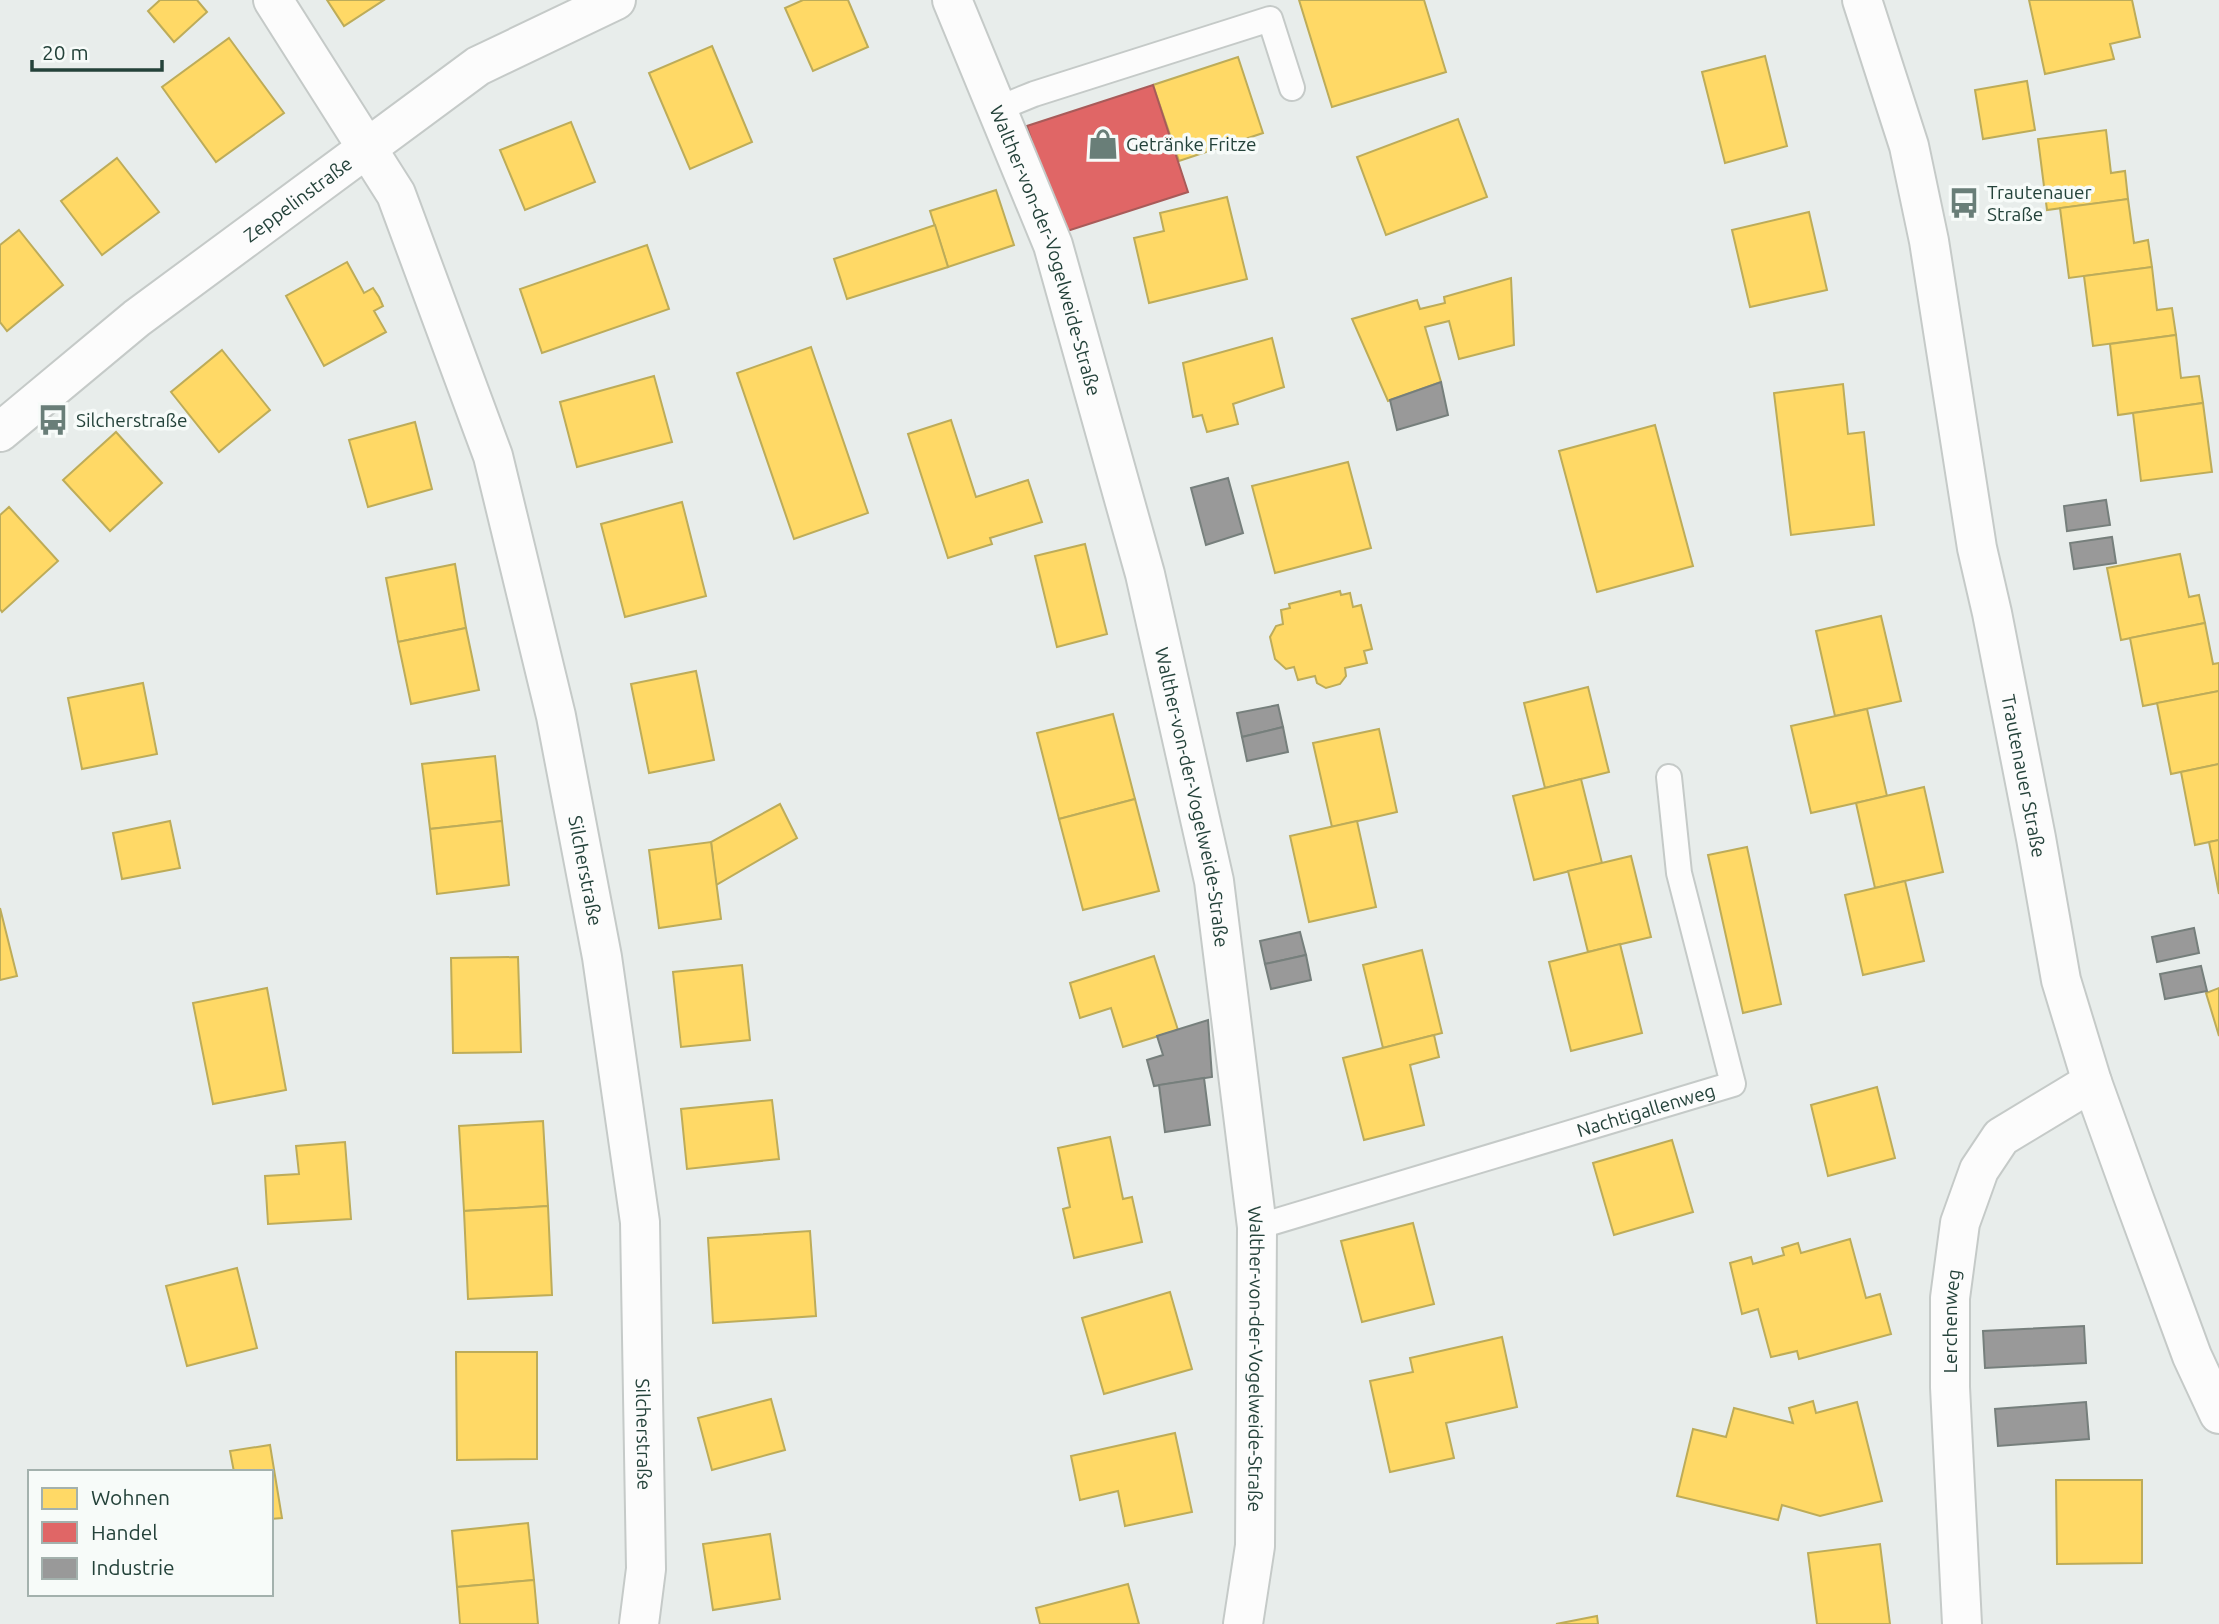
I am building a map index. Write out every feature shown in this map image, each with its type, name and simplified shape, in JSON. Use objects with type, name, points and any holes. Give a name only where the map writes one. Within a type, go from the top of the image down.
[{"type":"street","name":"Silcherstraße","points":[[273,0],[396,194],[493,456],[555,716],[602,957],[640,1222],[646,1569],[639,1624]]},
{"type":"street","name":"Zeppelinstraße","points":[[0,432],[138,318],[478,66],[616,0]]},
{"type":"street","name":"Walther-von-der-Vogelweide-Straße","points":[[952,0],[1053,244],[1145,574],[1214,881],[1257,1227],[1255,1546],[1243,1624]]},
{"type":"street","name":"Trautenauer Straße","points":[[1862,0],[1909,146],[1929,241],[1977,548],[2034,825],[2061,980],[2092,1082],[2192,1356],[2219,1414]]},
{"type":"street","name":"Lerchenweg","points":[[1962,1624],[1950,1387],[1950,1298],[1960,1223],[1979,1170],[2001,1137],[2092,1082]]},
{"type":"lane","points":[[998,109],[1034,94],[1270,19],[1292,88]]},
{"type":"lane","name":"Nachtigallenweg","points":[[1257,1227],[1733,1084],[1679,873],[1669,777]]},
{"type":"building: Wohnen","points":[[160,0],[197,0],[207,12],[174,42],[148,11]]},
{"type":"building: Wohnen","points":[[327,0],[384,0],[344,26]]},
{"type":"building: Wohnen","points":[[803,0],[848,0],[868,47],[813,71],[785,8]]},
{"type":"building: Wohnen","points":[[1299,0],[1424,0],[1446,72],[1332,107]]},
{"type":"building: Wohnen","points":[[2029,0],[2132,0],[2140,37],[2110,44],[2114,59],[2045,74]]},
{"type":"building: Wohnen","points":[[229,38],[284,113],[216,162],[162,87]]},
{"type":"building: Wohnen","points":[[712,46],[752,142],[690,169],[649,73]]},
{"type":"building: Wohnen","points":[[1765,56],[1787,146],[1725,163],[1702,72]]},
{"type":"building: Wohnen","points":[[1238,57],[1263,133],[1179,161],[1153,85]]},
{"type":"building: Wohnen","points":[[2027,81],[2035,130],[1983,139],[1975,90]]},
{"type":"building: Wohnen","points":[[1458,119],[1487,197],[1386,235],[1357,157]]},
{"type":"building: Wohnen","points":[[571,122],[595,182],[525,210],[500,150]]},
{"type":"building: Wohnen","points":[[2106,130],[2111,173],[2125,171],[2128,199],[2047,210],[2038,139]]},
{"type":"building: Wohnen","points":[[117,158],[159,212],[102,255],[61,201]]},
{"type":"building: Wohnen","points":[[996,190],[1014,245],[948,267],[930,211]]},
{"type":"building: Wohnen","points":[[1227,197],[1247,279],[1149,303],[1134,238],[1164,231],[1160,213]]},
{"type":"building: Wohnen","points":[[2128,199],[2134,243],[2148,240],[2152,267],[2069,278],[2060,208]]},
{"type":"building: Wohnen","points":[[1809,212],[1827,290],[1750,307],[1732,230]]},
{"type":"building: Wohnen","points":[[935,225],[948,267],[847,299],[834,259]]},
{"type":"building: Wohnen","points":[[19,230],[63,285],[7,331],[0,322],[0,245]]},
{"type":"building: Wohnen","points":[[647,245],[669,309],[542,353],[520,289]]},
{"type":"building: Wohnen","points":[[347,262],[364,293],[373,288],[379,297],[383,306],[374,311],[386,332],[324,366],[286,296]]},
{"type":"building: Wohnen","points":[[2152,267],[2157,310],[2172,308],[2176,335],[2093,346],[2084,276]]},
{"type":"building: Wohnen","points":[[1511,278],[1514,345],[1459,359],[1449,321],[1425,327],[1441,382],[1388,401],[1352,319],[1417,300],[1420,309],[1445,303],[1444,297]]},
{"type":"building: Wohnen","points":[[2176,335],[2181,378],[2199,376],[2203,403],[2118,415],[2110,344]]},
{"type":"building: Wohnen","points":[[1272,338],[1284,387],[1233,404],[1238,424],[1207,432],[1202,415],[1193,417],[1183,363]]},
{"type":"building: Wohnen","points":[[811,347],[868,513],[794,539],[737,373]]},
{"type":"building: Wohnen","points":[[222,350],[270,410],[219,452],[171,392]]},
{"type":"building: Wohnen","points":[[654,376],[672,442],[577,467],[560,402]]},
{"type":"building: Wohnen","points":[[1843,384],[1848,434],[1864,432],[1874,525],[1791,535],[1774,393]]},
{"type":"building: Wohnen","points":[[2203,403],[2212,472],[2141,481],[2133,413]]},
{"type":"building: Wohnen","points":[[951,420],[976,497],[1028,480],[1042,522],[990,538],[992,544],[948,558],[908,434]]},
{"type":"building: Wohnen","points":[[415,422],[432,489],[368,507],[349,440]]},
{"type":"building: Wohnen","points":[[1655,425],[1693,566],[1597,592],[1559,451]]},
{"type":"building: Wohnen","points":[[116,432],[162,483],[110,531],[63,480]]},
{"type":"building: Wohnen","points":[[1348,462],[1371,548],[1275,573],[1252,486]]},
{"type":"building: Wohnen","points":[[682,502],[706,596],[625,617],[601,524]]},
{"type":"building: Wohnen","points":[[9,507],[58,561],[2,612],[0,515]]},
{"type":"building: Wohnen","points":[[1085,544],[1107,634],[1057,647],[1035,556]]},
{"type":"building: Wohnen","points":[[2180,554],[2189,597],[2199,595],[2205,623],[2121,640],[2107,568]]},
{"type":"building: Wohnen","points":[[455,564],[466,628],[398,642],[386,578]]},
{"type":"building: Wohnen","points":[[1340,591],[1341,595],[1350,593],[1353,607],[1361,605],[1372,649],[1364,651],[1367,663],[1345,668],[1346,676],[1340,684],[1326,688],[1317,683],[1315,676],[1298,680],[1294,667],[1286,669],[1275,659],[1270,637],[1276,626],[1283,624],[1281,610],[1290,608],[1289,604]]},
{"type":"building: Wohnen","points":[[1881,616],[1901,701],[1835,716],[1816,631]]},
{"type":"building: Wohnen","points":[[2205,623],[2213,664],[2219,663],[2219,691],[2143,706],[2130,638]]},
{"type":"building: Wohnen","points":[[466,628],[479,690],[411,704],[398,642]]},
{"type":"building: Wohnen","points":[[696,671],[714,760],[649,773],[631,684]]},
{"type":"building: Wohnen","points":[[143,683],[157,754],[82,769],[68,698]]},
{"type":"building: Wohnen","points":[[1588,687],[1609,772],[1545,788],[1524,703]]},
{"type":"building: Wohnen","points":[[2219,691],[2219,764],[2171,774],[2157,703]]},
{"type":"building: Wohnen","points":[[1867,709],[1887,796],[1811,813],[1791,726]]},
{"type":"building: Wohnen","points":[[1113,714],[1135,799],[1059,819],[1037,733]]},
{"type":"building: Wohnen","points":[[1379,729],[1397,812],[1332,827],[1313,743]]},
{"type":"building: Wohnen","points":[[495,756],[502,821],[430,829],[422,764]]},
{"type":"building: Wohnen","points":[[2219,764],[2219,840],[2195,845],[2181,772]]},
{"type":"building: Wohnen","points":[[1581,779],[1602,863],[1534,880],[1513,796]]},
{"type":"building: Wohnen","points":[[1924,787],[1943,872],[1875,888],[1856,803]]},
{"type":"building: Wohnen","points":[[1135,799],[1159,891],[1083,910],[1059,819]]},
{"type":"building: Wohnen","points":[[780,804],[797,838],[716,885],[711,842]]},
{"type":"building: Wohnen","points":[[170,821],[180,868],[122,879],[113,833]]},
{"type":"building: Wohnen","points":[[502,821],[509,885],[437,894],[430,829]]},
{"type":"building: Wohnen","points":[[1357,821],[1376,907],[1309,922],[1290,836]]},
{"type":"building: Wohnen","points":[[2219,840],[2219,894],[2209,842]]},
{"type":"building: Wohnen","points":[[711,842],[721,919],[659,928],[649,850]]},
{"type":"building: Wohnen","points":[[1747,847],[1781,1004],[1743,1013],[1708,855]]},
{"type":"building: Wohnen","points":[[1631,856],[1651,937],[1588,952],[1568,871]]},
{"type":"building: Wohnen","points":[[1905,881],[1924,961],[1863,975],[1845,895]]},
{"type":"building: Wohnen","points":[[0,908],[17,976],[0,980]]},
{"type":"building: Wohnen","points":[[1620,944],[1642,1033],[1571,1051],[1549,962]]},
{"type":"building: Wohnen","points":[[1422,950],[1442,1033],[1383,1048],[1363,965]]},
{"type":"building: Wohnen","points":[[1154,956],[1178,1030],[1123,1047],[1111,1008],[1080,1018],[1070,983]]},
{"type":"building: Wohnen","points":[[518,957],[521,1052],[453,1053],[451,958]]},
{"type":"building: Wohnen","points":[[742,965],[750,1040],[681,1047],[673,972]]},
{"type":"building: Wohnen","points":[[267,988],[286,1090],[213,1104],[193,1003]]},
{"type":"building: Wohnen","points":[[2219,988],[2219,1036],[2206,993]]},
{"type":"building: Wohnen","points":[[1434,1035],[1439,1057],[1410,1065],[1424,1125],[1364,1140],[1343,1058]]},
{"type":"building: Wohnen","points":[[1877,1087],[1895,1158],[1828,1176],[1811,1105]]},
{"type":"building: Wohnen","points":[[772,1100],[779,1159],[687,1169],[681,1109]]},
{"type":"building: Wohnen","points":[[543,1121],[548,1206],[464,1211],[459,1126]]},
{"type":"building: Wohnen","points":[[1110,1137],[1123,1199],[1132,1197],[1142,1242],[1074,1258],[1063,1209],[1070,1207],[1058,1148]]},
{"type":"building: Wohnen","points":[[1672,1140],[1693,1212],[1614,1235],[1593,1163]]},
{"type":"building: Wohnen","points":[[345,1142],[351,1219],[268,1224],[265,1176],[299,1174],[296,1146]]},
{"type":"building: Wohnen","points":[[548,1206],[552,1295],[468,1299],[464,1211]]},
{"type":"building: Wohnen","points":[[1413,1223],[1434,1304],[1362,1322],[1341,1241]]},
{"type":"building: Wohnen","points":[[810,1231],[816,1316],[713,1323],[708,1238]]},
{"type":"building: Wohnen","points":[[1850,1239],[1866,1298],[1880,1294],[1891,1334],[1799,1359],[1797,1351],[1771,1357],[1758,1309],[1742,1314],[1730,1263],[1751,1257],[1753,1264],[1784,1255],[1782,1248],[1798,1243],[1801,1253]]},
{"type":"building: Wohnen","points":[[237,1268],[257,1348],[187,1366],[166,1286]]},
{"type":"building: Wohnen","points":[[1170,1292],[1192,1369],[1104,1394],[1082,1318]]},
{"type":"building: Wohnen","points":[[1502,1337],[1517,1407],[1446,1423],[1454,1458],[1390,1472],[1370,1381],[1413,1372],[1410,1358]]},
{"type":"building: Wohnen","points":[[456,1352],[537,1352],[537,1459],[457,1460]]},
{"type":"building: Wohnen","points":[[771,1399],[785,1450],[712,1470],[698,1418]]},
{"type":"building: Wohnen","points":[[1813,1401],[1816,1413],[1857,1402],[1882,1501],[1820,1516],[1782,1505],[1778,1520],[1677,1496],[1693,1429],[1726,1437],[1734,1408],[1793,1423],[1789,1408]]},
{"type":"building: Wohnen","points":[[1175,1433],[1192,1512],[1125,1526],[1118,1491],[1080,1500],[1071,1456]]},
{"type":"building: Wohnen","points":[[270,1445],[282,1518],[273,1519],[273,1470],[234,1470],[230,1451]]},
{"type":"building: Wohnen","points":[[2056,1480],[2142,1480],[2142,1563],[2057,1564]]},
{"type":"building: Wohnen","points":[[528,1523],[534,1580],[457,1587],[452,1531]]},
{"type":"building: Wohnen","points":[[770,1534],[780,1599],[713,1610],[703,1544]]},
{"type":"building: Wohnen","points":[[1880,1544],[1890,1624],[1817,1624],[1808,1553]]},
{"type":"building: Wohnen","points":[[534,1580],[538,1624],[460,1624],[457,1587]]},
{"type":"building: Wohnen","points":[[1128,1584],[1139,1624],[1040,1624],[1036,1608]]},
{"type":"building: Wohnen","points":[[1597,1616],[1598,1624],[1556,1624]]},
{"type":"building: Handel","name":"Getränke Fritze","points":[[1153,85],[1188,192],[1061,233],[1027,126]]},
{"type":"building: Industrie","points":[[1441,382],[1448,415],[1397,430],[1390,400]]},
{"type":"building: Industrie","points":[[1228,478],[1243,533],[1206,545],[1191,488]]},
{"type":"building: Industrie","points":[[2106,500],[2110,525],[2067,531],[2064,506]]},
{"type":"building: Industrie","points":[[2112,537],[2116,563],[2074,569],[2070,543]]},
{"type":"building: Industrie","points":[[1278,705],[1283,727],[1242,737],[1237,713]]},
{"type":"building: Industrie","points":[[1283,727],[1288,752],[1247,761],[1242,737]]},
{"type":"building: Industrie","points":[[2194,928],[2199,953],[2157,962],[2152,937]]},
{"type":"building: Industrie","points":[[1300,932],[1306,955],[1265,964],[1260,941]]},
{"type":"building: Industrie","points":[[1306,955],[1311,980],[1271,989],[1265,964]]},
{"type":"building: Industrie","points":[[2201,966],[2207,991],[2165,999],[2160,974]]},
{"type":"building: Industrie","points":[[1208,1020],[1212,1077],[1154,1086],[1147,1060],[1163,1055],[1157,1036]]},
{"type":"building: Industrie","points":[[1204,1078],[1210,1125],[1165,1132],[1159,1085]]},
{"type":"building: Industrie","points":[[2084,1326],[2086,1363],[1985,1368],[1983,1331]]},
{"type":"building: Industrie","points":[[2086,1402],[2089,1439],[1998,1446],[1995,1409]]},
{"type":"place","name":"Getränke Fritze","points":[[1103,144]]},
{"type":"place","name":"Trautenauer Straße","points":[[1964,203]]},
{"type":"place","name":"Silcherstraße","points":[[53,420]]}]
